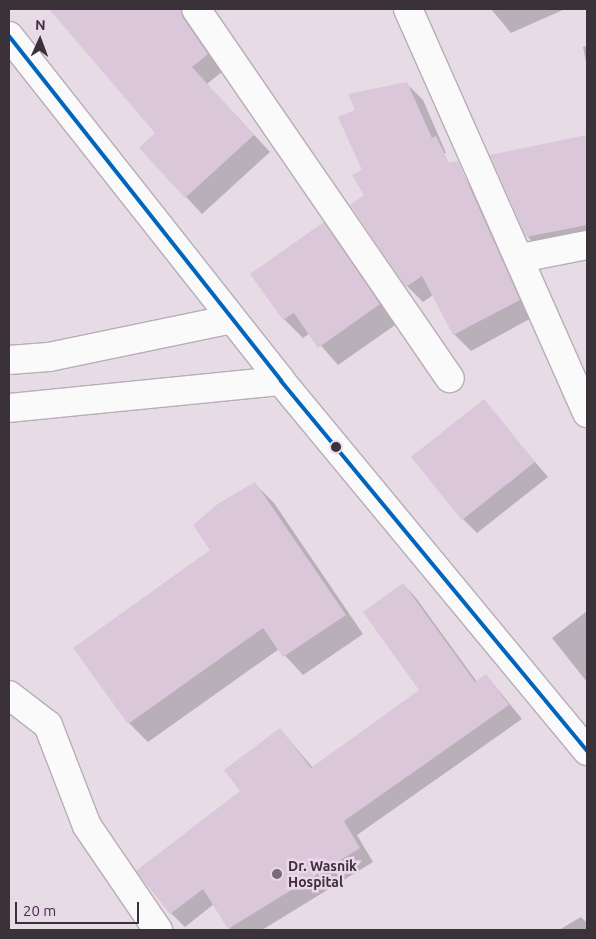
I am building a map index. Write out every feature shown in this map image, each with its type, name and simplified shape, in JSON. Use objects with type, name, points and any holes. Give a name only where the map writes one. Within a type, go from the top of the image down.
[{"type":"main road","points":[[196,9],[450,378]]},
{"type":"main road","points":[[408,9],[521,258],[587,413]]},
{"type":"main road","points":[[9,36],[281,382],[587,751]]},
{"type":"main road","points":[[521,258],[587,245]]},
{"type":"main road","points":[[9,360],[50,357],[232,319]]},
{"type":"main road","points":[[9,408],[281,382]]},
{"type":"main road","points":[[9,695],[48,725],[86,826],[158,930]]},
{"type":"building","points":[[49,9],[181,9],[183,18],[208,54],[192,67],[254,135],[185,198],[139,148],[155,133]]},
{"type":"building","points":[[407,82],[432,138],[436,136],[449,163],[458,161],[520,300],[453,335],[422,276],[406,287],[350,205],[364,195],[352,175],[362,170],[338,117],[355,110],[348,94]]},
{"type":"building","points":[[587,135],[587,225],[526,237],[490,155]]},
{"type":"building","points":[[324,222],[380,304],[318,348],[294,313],[283,320],[250,274]]},
{"type":"building","points":[[484,399],[535,462],[462,520],[411,457]]},
{"type":"building","points":[[255,482],[346,615],[283,657],[263,628],[128,724],[73,648],[210,550],[193,525],[219,503]]},
{"type":"building","points":[[403,583],[475,682],[486,674],[509,705],[344,821],[360,848],[228,929],[203,889],[170,914],[136,871],[240,791],[224,770],[280,728],[311,768],[419,690],[363,612]]},
{"type":"transit line","points":[[9,36],[281,381],[587,751]]},
{"type":"place","name":"Dr. Wasnik Hospital","points":[[277,874]]}]
